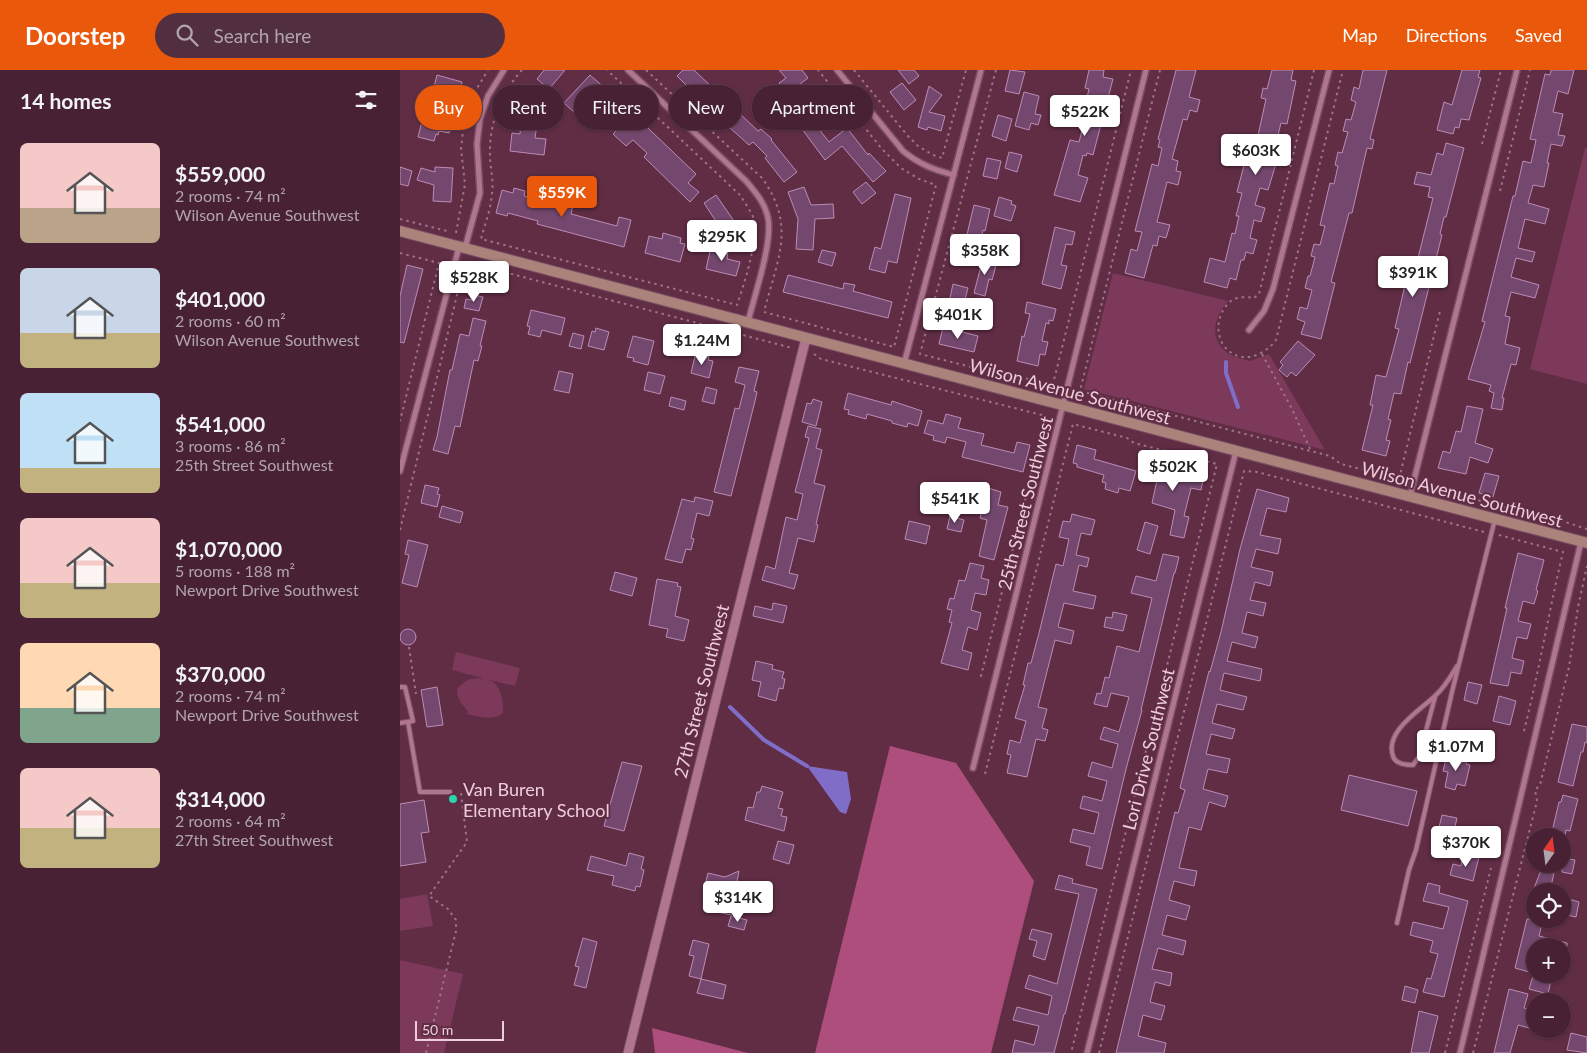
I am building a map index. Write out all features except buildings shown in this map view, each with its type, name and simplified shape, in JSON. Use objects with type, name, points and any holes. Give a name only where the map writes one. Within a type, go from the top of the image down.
[{"type":"main road","name":"Wilson Avenue Southwest","points":[[400,231],[1584,542]]},
{"type":"street","points":[[400,471],[462,247],[480,193],[477,144],[480,119],[488,96],[504,70]]},
{"type":"street","points":[[628,70],[746,181],[760,198],[768,219],[768,240],[748,322]]},
{"type":"street","points":[[837,70],[903,151],[933,170],[954,175]]},
{"type":"street","points":[[904,364],[982,70]]},
{"type":"street","name":"25th Street Southwest","points":[[973,768],[1146,70]]},
{"type":"street","points":[[1249,330],[1264,311],[1273,289],[1329,70]]},
{"type":"street","points":[[1410,497],[1517,70]]},
{"type":"street","name":"27th Street Southwest","points":[[628,1053],[806,338]]},
{"type":"street","name":"Lori Drive Southwest","points":[[1087,1053],[1236,451]]},
{"type":"street","points":[[1460,1053],[1584,542]]},
{"type":"lane","points":[[1397,924],[1495,519]]},
{"type":"lane","points":[[1435,697],[1419,757],[1413,765],[1397,762],[1393,757],[1392,746],[1396,734],[1417,710],[1435,697],[1459,664]]},
{"type":"lane","points":[[400,687],[405,686],[412,721],[400,723]]},
{"type":"lane","points":[[408,722],[420,792],[450,792]]},
{"type":"path","points":[[456,233],[465,184],[462,149],[463,131],[473,95],[488,70]]},
{"type":"path","points":[[522,70],[506,91],[491,127],[492,192],[481,239],[737,305],[755,233],[753,218],[748,208],[740,196],[607,70]]},
{"type":"path","points":[[764,312],[894,347],[936,185],[919,179],[901,168],[882,149],[818,70]]},
{"type":"path","points":[[854,70],[918,146],[942,158],[966,70]]},
{"type":"path","points":[[996,70],[920,354],[979,369],[1053,384],[1131,70]]},
{"type":"path","points":[[1160,70],[1080,391],[1330,456],[1341,464],[1399,479],[1440,311]]},
{"type":"path","points":[[1482,144],[1500,70]]},
{"type":"path","points":[[1500,191],[1530,70]]},
{"type":"path","points":[[400,218],[447,231]]},
{"type":"path","points":[[400,253],[439,263],[400,421]]},
{"type":"path","points":[[400,530],[458,290],[470,263],[814,354],[821,359],[1046,416],[980,680]]},
{"type":"path","points":[[1262,354],[1291,407],[1311,451]]},
{"type":"path","points":[[985,774],[1073,424],[1127,438],[1134,443],[1217,464],[1072,1053]]},
{"type":"path","points":[[1100,1053],[1244,471],[1257,472],[1563,552],[1548,613],[1537,678],[1524,731]]},
{"type":"path","points":[[1428,487],[1549,519],[1564,520],[1587,529]]},
{"type":"path","points":[[1474,1053],[1537,800],[1535,790],[1540,785],[1562,693],[1587,566]]},
{"type":"path","points":[[426,1053],[456,931],[456,920],[448,909],[429,896],[467,842],[461,793],[450,792]]},
{"type":"path","points":[[1445,1053],[1490,868]]},
{"type":"shaded area","points":[[1585,148],[1587,148],[1587,384],[1530,369]]},
{"type":"shaded area","points":[[1113,273],[1228,301],[1219,314],[1215,328],[1218,341],[1230,354],[1238,358],[1250,361],[1269,354],[1325,450],[1084,389]]},
{"type":"shaded area","points":[[456,652],[520,668],[515,686],[490,680],[496,684],[500,692],[503,713],[490,718],[467,714],[468,711],[458,696],[457,689],[464,683],[469,680],[483,678],[452,670]]},
{"type":"shaded area","points":[[890,746],[956,763],[1034,881],[991,1053],[815,1053]]},
{"type":"shaded area","points":[[807,766],[847,772],[851,799],[846,814],[840,812]]},
{"type":"shaded area","points":[[427,894],[433,926],[400,931],[400,899]]},
{"type":"shaded area","points":[[400,960],[463,974],[444,1053],[400,1053]]},
{"type":"shaded area","points":[[652,1028],[748,1053],[655,1053]]},
{"type":"waterway","points":[[1226,362],[1226,373],[1238,407]]},
{"type":"waterway","points":[[730,707],[764,740],[807,766]]},
{"type":"place","name":"Van Buren Elementary School","points":[[453,799]]}]
